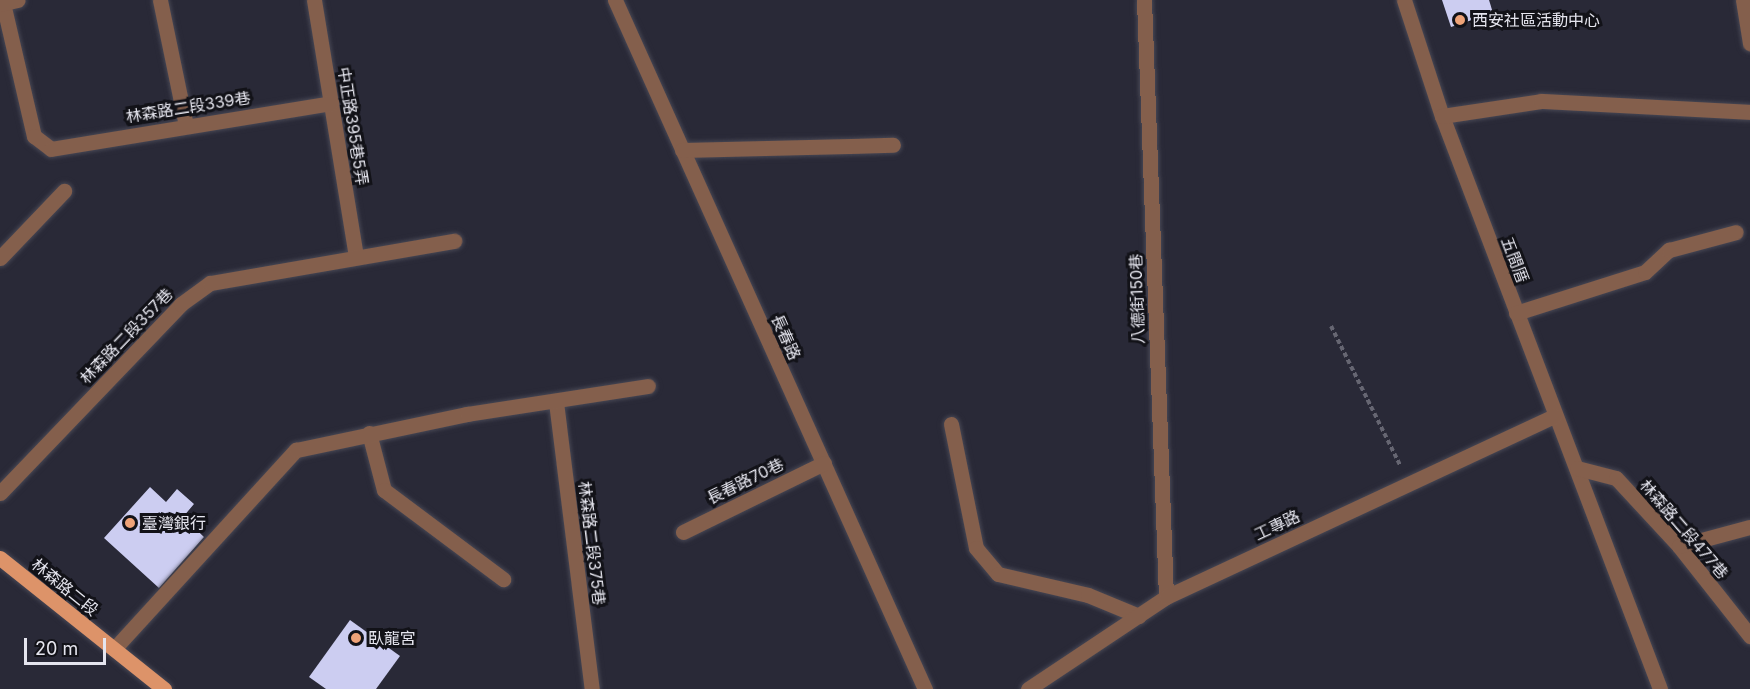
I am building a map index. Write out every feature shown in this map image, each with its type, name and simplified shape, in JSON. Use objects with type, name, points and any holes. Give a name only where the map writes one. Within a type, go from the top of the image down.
[{"type":"main road","name":"林森路二段","points":[[0,558],[164,689]]},
{"type":"street","points":[[160,0],[186,125]]},
{"type":"street","name":"中正路395巷5弄","points":[[315,0],[356,257]]},
{"type":"street","name":"長春路","points":[[615,0],[925,689]]},
{"type":"street","name":"八德街150巷","points":[[1143,0],[1166,597]]},
{"type":"street","name":"五間厝","points":[[1404,0],[1442,116],[1555,416]]},
{"type":"street","points":[[1743,0],[1750,43]]},
{"type":"street","name":"林森路二段339巷","points":[[7,2],[34,136],[51,149],[331,103]]},
{"type":"street","points":[[1442,116],[1541,101],[1750,112]]},
{"type":"street","points":[[682,150],[893,145]]},
{"type":"street","points":[[0,258],[64,191]]},
{"type":"street","points":[[1516,313],[1645,272],[1669,250],[1737,232]]},
{"type":"street","name":"林森路二段357巷","points":[[0,493],[181,304],[210,283],[454,241]]},
{"type":"street","points":[[114,649],[296,450],[369,433],[648,386]]},
{"type":"street","name":"林森路二段375巷","points":[[556,402],[592,689]]},
{"type":"street","points":[[1555,416],[1577,468],[1660,689]]},
{"type":"street","name":"工專路","points":[[1028,689],[1166,597],[1555,416]]},
{"type":"street","points":[[951,424],[976,549],[998,574],[1088,595],[1138,615]]},
{"type":"street","points":[[369,433],[384,490],[503,579]]},
{"type":"street","name":"長春路70巷","points":[[683,532],[824,463]]},
{"type":"street","name":"林森路二段477巷","points":[[1577,468],[1616,478],[1679,546],[1750,636]]},
{"type":"street","points":[[1679,546],[1750,526]]},
{"type":"path","points":[[1331,326],[1409,483]]},
{"type":"building","name":"西安社區活動中心","points":[[1442,0],[1489,0],[1493,13],[1451,27]]},
{"type":"building","points":[[150,487],[166,502],[177,489],[194,504],[183,517],[204,537],[159,588],[104,538]]},
{"type":"building","name":"臥龍宮","points":[[350,620],[400,656],[376,689],[326,689],[309,677]]},
{"type":"place","name":"西安社區活動中心","points":[[1460,20]]},
{"type":"place","name":"臺灣銀行","points":[[130,523]]},
{"type":"place","name":"臥龍宮","points":[[356,638]]}]
